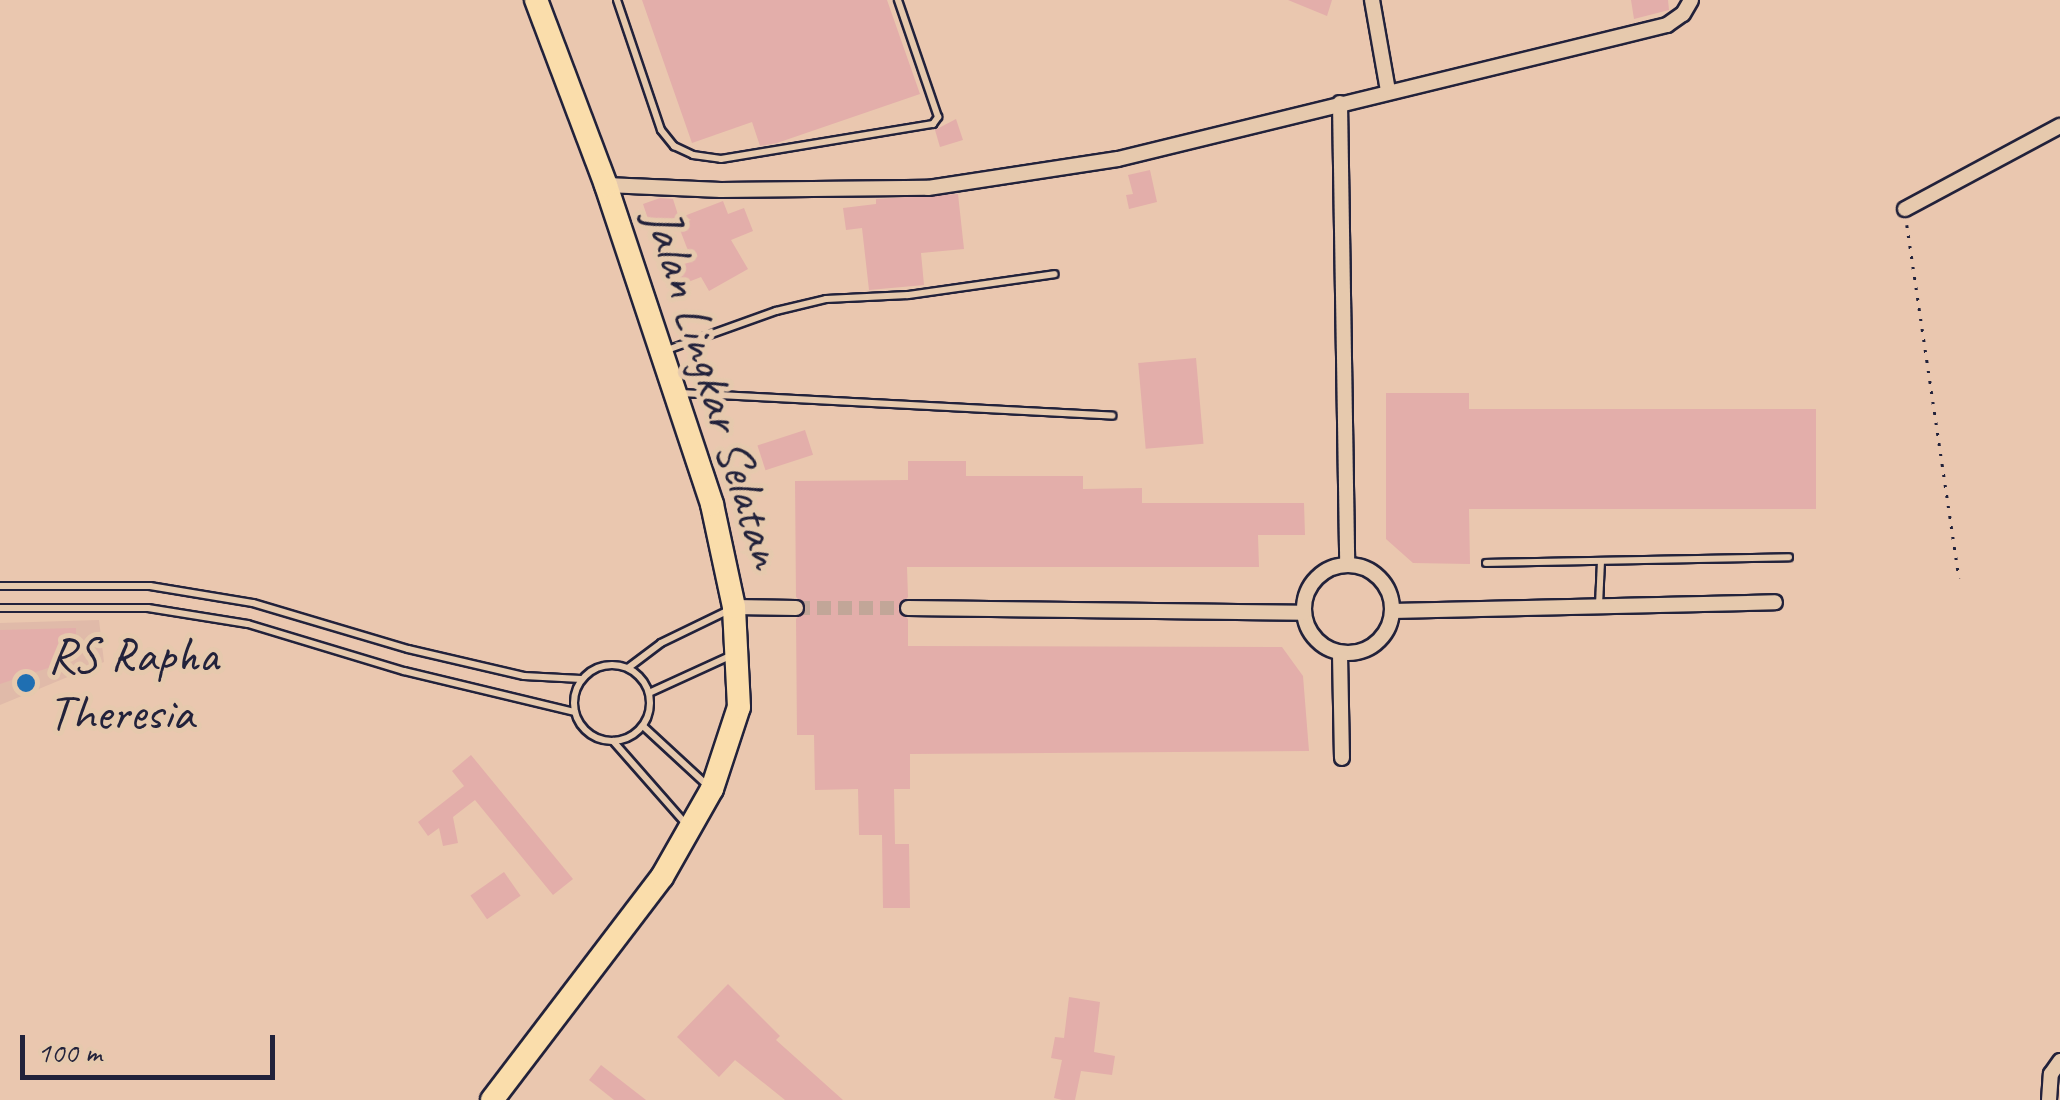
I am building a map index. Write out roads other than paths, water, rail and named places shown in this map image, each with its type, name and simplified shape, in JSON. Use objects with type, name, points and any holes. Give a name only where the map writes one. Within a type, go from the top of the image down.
[{"type":"highway","name":"Jalan Lingkar Selatan","points":[[492,1100],[662,877],[712,789],[739,707],[734,607],[712,504],[606,185],[536,0]]},
{"type":"street","points":[[1372,0],[1388,92]]},
{"type":"street","points":[[606,185],[722,190],[928,188],[1118,159],[1667,25],[1683,14],[1691,0]]},
{"type":"street","points":[[1340,102],[1347,564]]},
{"type":"street","points":[[1905,209],[2060,126]]},
{"type":"street","points":[[1347,564],[1376,575],[1388,591],[1392,611],[1380,641],[1362,652],[1340,654],[1322,646],[1309,632],[1303,613],[1308,589],[1317,576],[1347,564]]},
{"type":"street","points":[[1392,611],[1775,602]]},
{"type":"street","points":[[734,607],[796,608]]},
{"type":"street","points":[[908,608],[1303,613]]},
{"type":"street","points":[[1340,654],[1342,758]]},
{"type":"street","points":[[2049,1100],[2051,1074],[2060,1061]]},
{"type":"lane","points":[[617,0],[662,130],[674,146],[694,156],[721,159],[932,124],[938,117],[898,0]]},
{"type":"lane","points":[[661,352],[776,311],[826,299],[908,295],[1055,274]]},
{"type":"lane","points":[[673,393],[1112,416]]},
{"type":"lane","points":[[1486,564],[1789,557]]},
{"type":"lane","points":[[1599,606],[1601,562]]},
{"type":"lane","points":[[0,586],[150,586],[253,603],[408,649],[524,676],[582,679]]},
{"type":"lane","points":[[628,668],[660,644],[734,607]]},
{"type":"lane","points":[[0,608],[148,608],[248,624],[404,671],[574,712]]},
{"type":"lane","points":[[649,694],[738,653]]},
{"type":"lane","points":[[611,664],[628,668],[642,678],[649,694],[650,711],[642,726],[629,737],[613,741],[596,738],[582,727],[574,712],[574,694],[582,679],[595,668],[611,664]]},
{"type":"lane","points":[[642,726],[712,789]]},
{"type":"lane","points":[[613,741],[691,830]]},
{"type":"tunnel","points":[[796,608],[908,608]]},
{"type":"place","name":"RS Rapha Theresia","points":[[26,683]]}]
